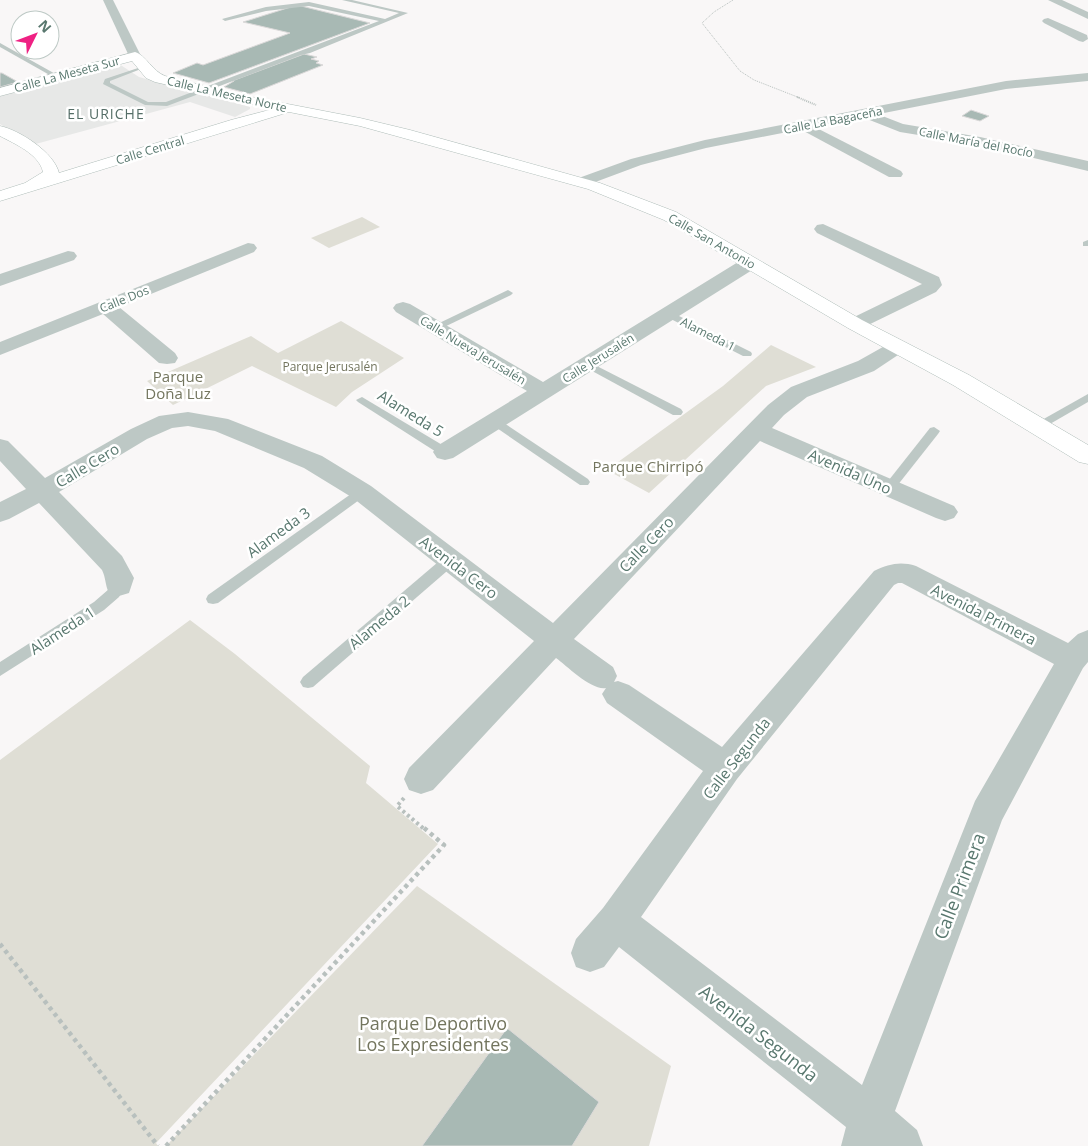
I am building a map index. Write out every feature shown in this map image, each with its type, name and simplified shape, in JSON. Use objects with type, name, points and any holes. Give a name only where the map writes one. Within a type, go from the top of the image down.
[{"type":"main road","name":"Calle La Meseta Sur","points":[[0,92],[108,64],[137,62]]},
{"type":"main road","name":"Calle La Meseta Norte","points":[[137,62],[151,75],[202,90],[300,111]]},
{"type":"main road","points":[[236,123],[255,110],[253,104],[241,99]]},
{"type":"main road","name":"Calle Central","points":[[0,196],[236,123],[281,111],[300,111]]},
{"type":"main road","name":"Calle San Antonio","points":[[300,111],[387,129],[582,182],[670,216],[855,324],[961,380],[1088,456]]},
{"type":"main road","points":[[0,130],[52,162],[72,168],[98,166]]},
{"type":"main road","points":[[22,190],[44,180],[51,174],[48,164],[40,155]]},
{"type":"street","name":"Calle La Meseta Norte","points":[[108,0],[137,62]]},
{"type":"street","points":[[1053,0],[1088,16]]},
{"type":"street","points":[[1048,20],[1066,30],[1085,33]]},
{"type":"street","name":"Calle La Bagaceña","points":[[582,182],[636,162],[705,144],[867,114],[1006,85],[1088,77]]},
{"type":"street","name":"Calle María del Rocío","points":[[867,114],[900,128],[980,141],[1088,166]]},
{"type":"street","points":[[805,126],[895,174]]},
{"type":"street","points":[[823,228],[928,277],[932,281],[932,285],[929,288],[855,324]]},
{"type":"street","name":"Calle Dos","points":[[0,349],[248,248]]},
{"type":"street","points":[[0,280],[68,256]]},
{"type":"street","name":"Calle Jerusalén","points":[[445,452],[750,263]]},
{"type":"street","points":[[107,307],[167,358]]},
{"type":"street","name":"Calle Nueva Jerusalén","points":[[403,308],[543,391]]},
{"type":"street","name":"Calle Cero","points":[[421,779],[756,430],[800,392],[866,366],[896,347]]},
{"type":"street","name":"Calle Cero","points":[[0,513],[42,492],[139,434],[154,426],[176,419],[204,420],[220,424],[313,462]]},
{"type":"street","name":"Avenida Uno","points":[[756,430],[946,512]]},
{"type":"street","points":[[0,447],[112,563],[120,578],[119,585]]},
{"type":"street","name":"Avenida Cero","points":[[313,462],[362,492],[555,640],[610,685],[726,768]]},
{"type":"street","name":"Avenida Primera","points":[[895,573],[906,573],[1080,650]]},
{"type":"street","name":"Calle Segunda","points":[[590,954],[616,921],[726,768],[884,578],[895,573]]},
{"type":"street","name":"Calle Primera","points":[[866,1132],[987,813],[1080,650]]},
{"type":"street","name":"Avenida Segunda","points":[[616,921],[866,1132],[901,1146]]},
{"type":"lane","points":[[137,62],[106,80],[106,84],[146,104],[162,105],[300,53],[308,52],[405,13],[345,0]]},
{"type":"lane","points":[[225,19],[266,9],[310,2],[386,21]]},
{"type":"lane","points":[[0,45],[58,77]]},
{"type":"lane","points":[[436,327],[508,293]]},
{"type":"lane","name":"Alameda 1","points":[[669,314],[747,354]]},
{"type":"lane","points":[[587,364],[677,412]]},
{"type":"lane","points":[[1039,426],[1088,397]]},
{"type":"lane","name":"Alameda 5","points":[[362,400],[445,452]]},
{"type":"lane","points":[[495,421],[584,482]]},
{"type":"lane","points":[[889,488],[934,431]]},
{"type":"lane","name":"Alameda 3","points":[[213,599],[362,492]]},
{"type":"lane","name":"Alameda 2","points":[[308,682],[450,561]]},
{"type":"lane","name":"Alameda 1","points":[[0,670],[99,606],[114,593],[119,585]]},
{"type":"path","points":[[733,0],[714,12],[702,23],[740,71],[754,80],[781,92],[849,117]]},
{"type":"path","points":[[166,1146],[444,845],[397,806],[421,779]]},
{"type":"path","points":[[0,944],[158,1146]]},
{"type":"shaded area","points":[[119,64],[139,77],[250,107],[250,109],[235,117],[190,102],[32,145],[0,124],[0,94]]},
{"type":"green space","points":[[362,217],[380,227],[329,248],[311,238]]},
{"type":"green space","name":"Parque Jerusalén","points":[[341,321],[404,358],[352,392],[336,407],[252,366],[173,405],[147,381],[251,336],[278,353]]},
{"type":"green space","name":"Parque Chirripó","points":[[771,345],[816,367],[766,386],[649,493],[607,470],[723,386]]},
{"type":"green space","points":[[190,620],[235,654],[370,766],[366,783],[438,844],[156,1143],[158,1146],[0,1146],[0,760]]},
{"type":"green space","name":"Parque Deportivo Los Expresidentes","points":[[417,886],[671,1066],[649,1146],[166,1146]]},
{"type":"building","points":[[297,5],[370,23],[209,83],[173,73],[197,63],[203,65],[290,33],[243,22]]},
{"type":"building","points":[[304,54],[317,57],[311,59],[319,61],[316,63],[323,65],[250,94],[224,87],[234,81],[232,81]]},
{"type":"building","points":[[0,73],[2,73],[18,82],[0,87]]},
{"type":"building","points":[[971,110],[989,116],[980,121],[962,116]]},
{"type":"building","points":[[507,1028],[599,1102],[572,1146],[422,1146]]},
{"type":"district","name":"EL URICHE","points":[[106,113]]},
{"type":"park label","name":"Parque Doña Luz","points":[[178,384]]}]
